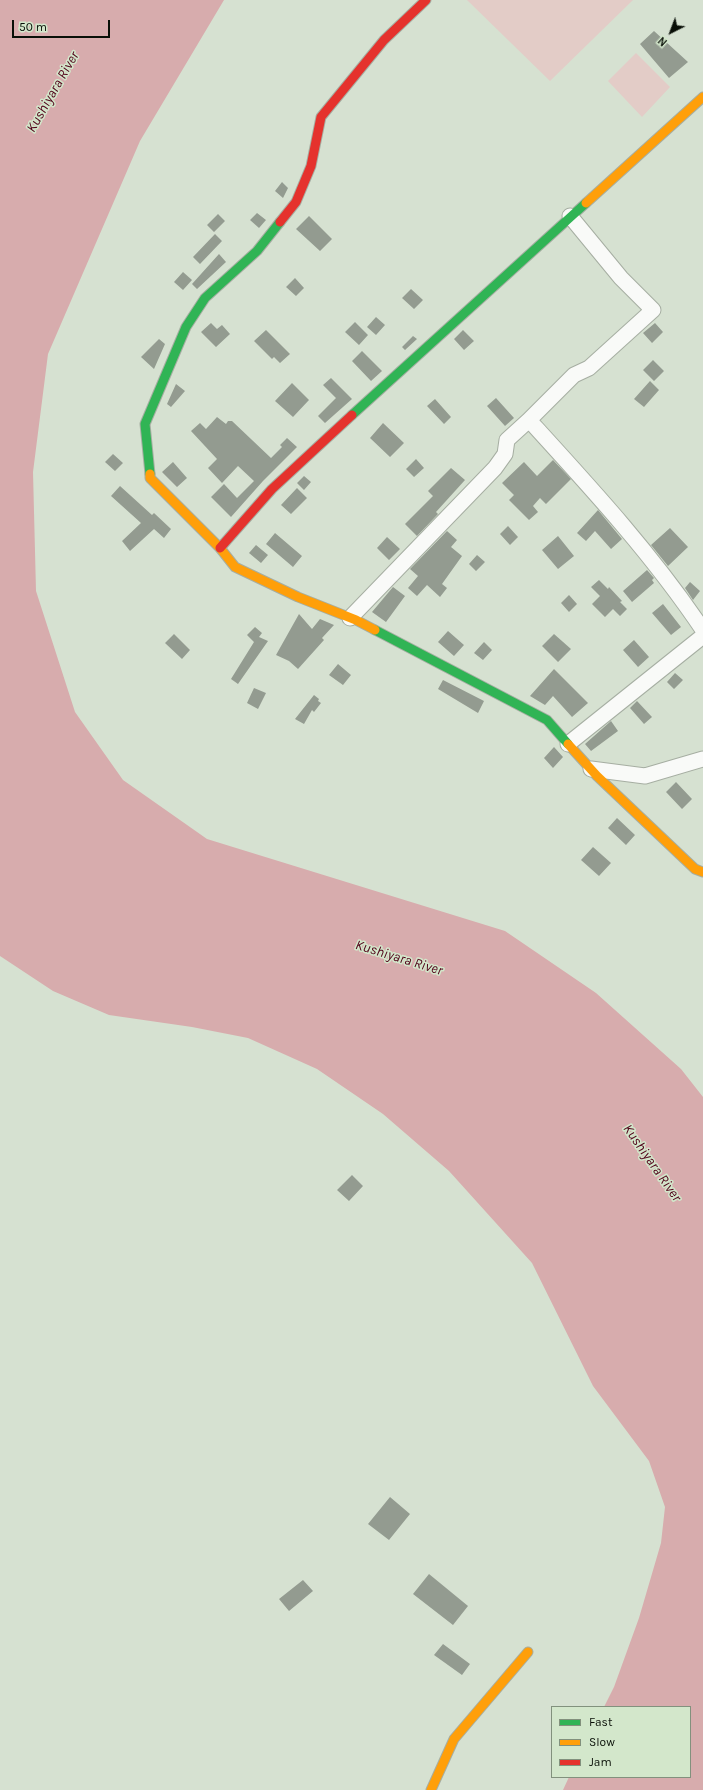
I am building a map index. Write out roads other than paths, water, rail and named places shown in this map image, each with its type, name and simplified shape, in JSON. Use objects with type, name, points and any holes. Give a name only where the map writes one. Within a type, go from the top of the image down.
[{"type":"street","points":[[426,0],[384,40],[321,117],[311,166],[296,202],[257,250],[205,298],[186,327],[145,424],[150,478],[220,548],[235,567],[298,597],[350,618],[547,720],[591,769],[700,874]]},
{"type":"street","points":[[220,548],[272,489],[570,216],[703,97]]},
{"type":"street","points":[[350,618],[426,537],[480,484],[506,454],[507,440],[574,375],[589,368],[653,310],[620,278],[570,216]]},
{"type":"street","points":[[529,420],[631,534],[678,593],[703,630]]},
{"type":"street","points":[[568,744],[703,636]]},
{"type":"street","points":[[591,769],[645,776],[703,759]]},
{"type":"street","points":[[431,1790],[454,1739],[528,1652]]},
{"type":"water","name":"Kushiyara River","points":[[0,0],[224,0],[140,141],[48,354],[33,472],[36,591],[75,712],[123,780],[207,839],[505,931],[596,993],[681,1069],[703,1097],[703,1790],[563,1790],[569,1778],[691,1778],[691,1706],[604,1706],[614,1687],[639,1618],[661,1543],[665,1507],[649,1461],[593,1386],[532,1263],[449,1171],[383,1114],[317,1069],[248,1038],[192,1027],[109,1015],[53,991],[0,956]]}]
